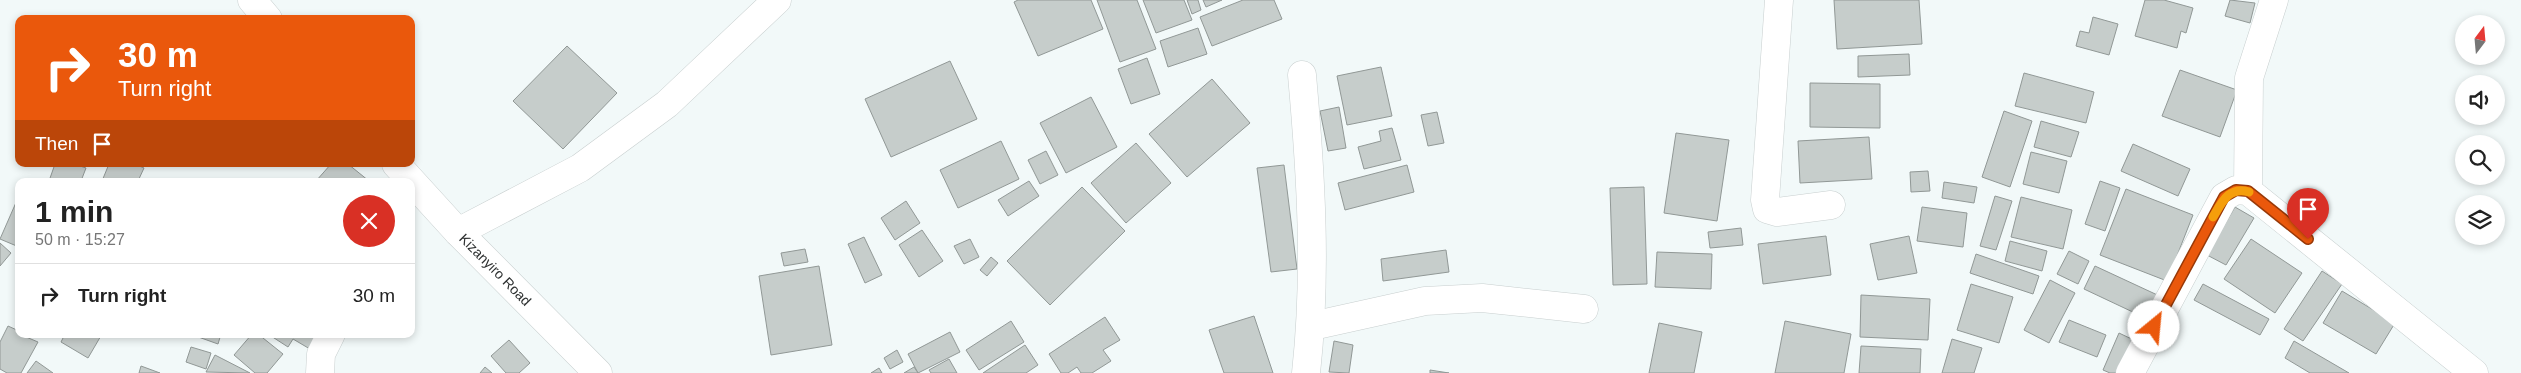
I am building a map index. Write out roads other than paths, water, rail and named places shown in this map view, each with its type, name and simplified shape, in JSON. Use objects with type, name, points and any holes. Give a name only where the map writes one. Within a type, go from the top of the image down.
[{"type":"street","points":[[252,0],[265,15]]},
{"type":"street","points":[[458,232],[580,168],[667,104],[777,0]]},
{"type":"street","points":[[1779,0],[1765,200],[1767,209],[1777,212],[1831,205]]},
{"type":"street","points":[[2248,191],[2250,78],[2274,0]]},
{"type":"street","points":[[1302,75],[1310,171],[1313,282],[1312,326],[1306,373]]},
{"type":"street","name":"Kizanyiro Road","points":[[415,186],[458,232],[598,373]]},
{"type":"street","points":[[2130,373],[2224,197],[2236,190],[2248,191],[2474,373]]},
{"type":"street","points":[[1312,326],[1425,301],[1482,298],[1584,309]]}]
